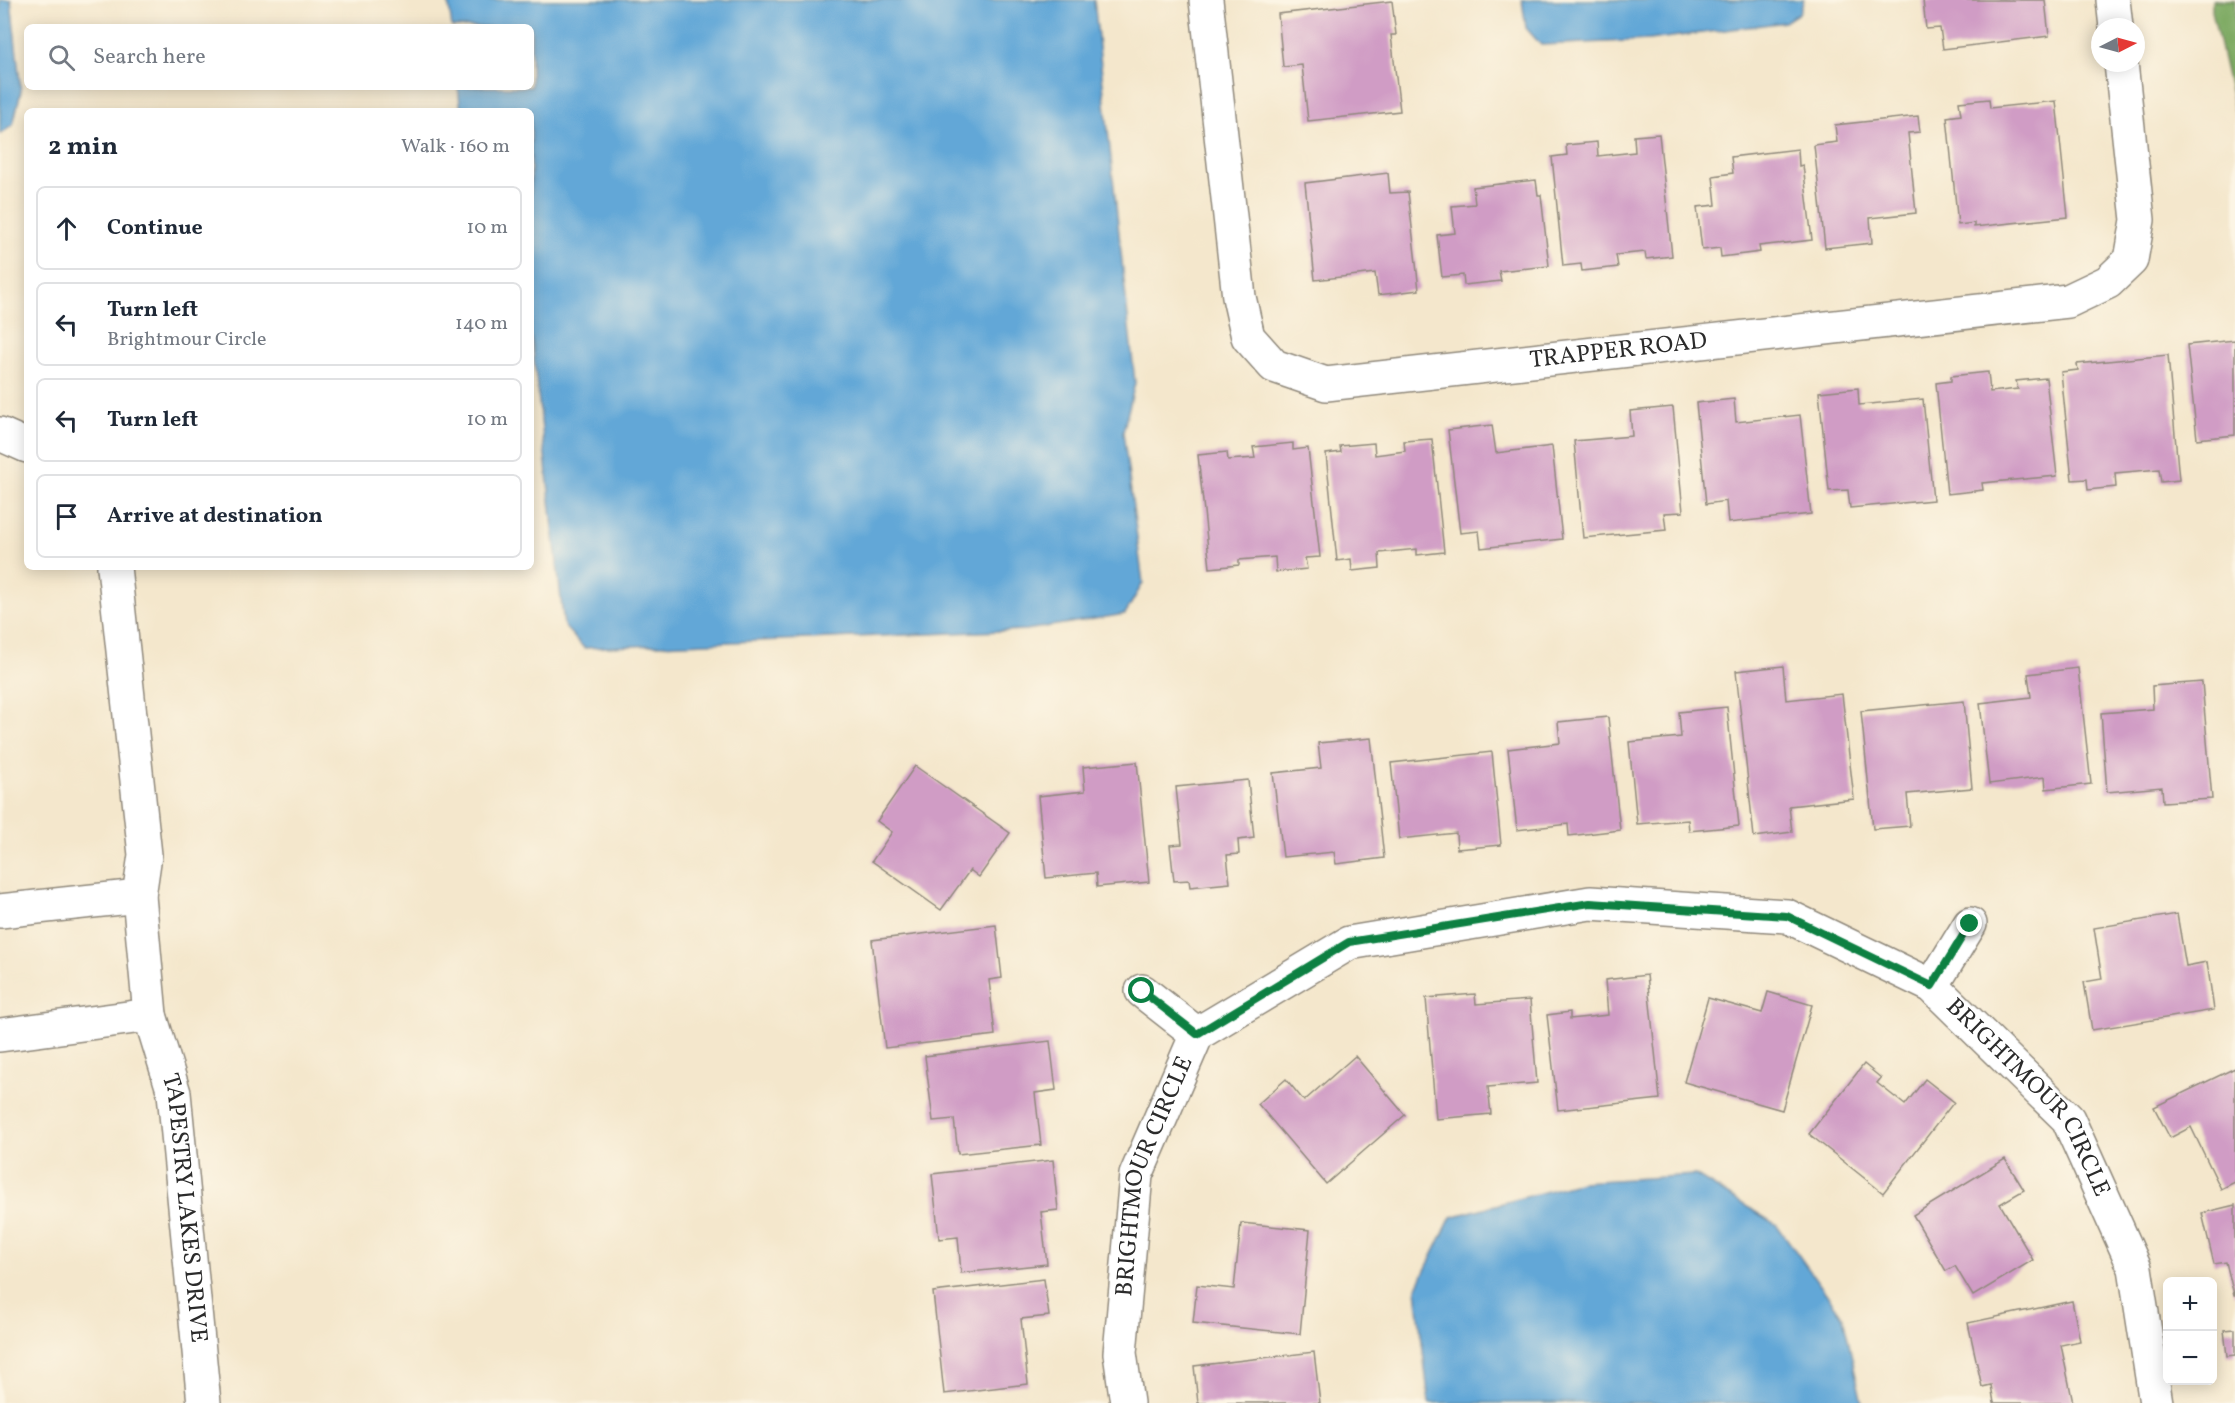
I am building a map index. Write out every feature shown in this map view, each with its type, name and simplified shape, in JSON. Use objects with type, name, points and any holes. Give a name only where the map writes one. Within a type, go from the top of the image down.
[{"type":"street","name":"TRAPPER ROAD","points":[[1206,0],[1239,297],[1248,337],[1274,366],[1326,384],[2068,301],[2108,282],[2132,260],[2138,220],[2122,72]]},
{"type":"street","points":[[2114,0],[2115,18]]},
{"type":"street","points":[[0,434],[24,445]]},
{"type":"street","name":"TAPESTRY LAKES DRIVE","points":[[114,570],[145,855],[139,896],[150,1015],[174,1093],[204,1403]]},
{"type":"street","points":[[0,911],[139,896]]},
{"type":"street","name":"BRIGHTMOUR CIRCLE","points":[[1127,1403],[1119,1353],[1136,1175],[1197,1034],[1349,942],[1590,903],[1787,916],[1932,986],[2068,1119],[2135,1268],[2156,1403]]},
{"type":"street","points":[[1932,986],[1970,924]]},
{"type":"street","points":[[1142,991],[1197,1034]]},
{"type":"street","points":[[0,1035],[150,1015]]},
{"type":"green space","points":[[2212,0],[2235,0],[2235,112],[2212,11]]},
{"type":"water","points":[[0,0],[11,0],[21,91],[13,125],[0,134]]},
{"type":"water","points":[[448,0],[1094,0],[1135,383],[1123,432],[1143,583],[1125,614],[1026,630],[584,648],[564,626],[534,359],[534,108],[461,108],[458,90],[534,90],[534,24],[452,24]]},
{"type":"water","points":[[1522,0],[1804,0],[1799,13],[1785,22],[1649,40],[1541,45],[1526,28]]},
{"type":"water","points":[[1695,1175],[1777,1225],[1843,1317],[1862,1403],[1429,1403],[1416,1289],[1451,1217],[1581,1182]]},
{"type":"building","points":[[1923,0],[2045,0],[2049,36],[1943,49],[1940,28],[1926,29]]},
{"type":"building","points":[[1392,1],[1396,35],[1391,35],[1400,111],[1308,121],[1302,65],[1283,67],[1278,14]]},
{"type":"building","points":[[1989,99],[1990,108],[2056,101],[2068,217],[1974,227],[1974,223],[1958,225],[1947,117],[1961,115],[1959,102]]},
{"type":"building","points":[[1918,116],[1920,132],[1908,133],[1916,213],[1870,218],[1872,243],[1825,248],[1814,145],[1837,142],[1835,125]]},
{"type":"building","points":[[1659,134],[1672,256],[1646,259],[1645,252],[1616,255],[1618,267],[1582,271],[1581,264],[1563,266],[1552,157],[1567,155],[1566,145],[1597,142],[1598,156],[1635,152],[1634,136]]},
{"type":"building","points":[[1798,149],[1799,166],[1803,165],[1812,240],[1759,246],[1760,252],[1721,257],[1720,248],[1702,250],[1697,207],[1716,205],[1713,176],[1733,173],[1731,157]]},
{"type":"building","points":[[1388,173],[1390,193],[1408,192],[1419,290],[1378,295],[1375,273],[1315,280],[1305,183]]},
{"type":"building","points":[[1536,180],[1538,195],[1541,195],[1549,266],[1499,271],[1501,281],[1464,285],[1463,275],[1442,277],[1437,235],[1455,233],[1452,206],[1475,204],[1473,187]]},
{"type":"building","points":[[2235,340],[2235,435],[2197,439],[2187,345]]},
{"type":"building","points":[[2168,355],[2179,480],[2161,482],[2159,469],[2115,473],[2116,487],[2088,490],[2087,479],[2072,480],[2061,372],[2078,370],[2077,364]]},
{"type":"building","points":[[1988,372],[1990,392],[2018,389],[2016,381],[2046,378],[2057,476],[1982,483],[1983,490],[1947,494],[1936,383],[1951,381],[1951,376]]},
{"type":"building","points":[[1858,388],[1859,405],[1923,399],[1933,500],[1850,508],[1848,490],[1829,491],[1819,392]]},
{"type":"building","points":[[1734,399],[1736,422],[1800,415],[1811,514],[1728,523],[1726,501],[1706,504],[1696,403]]},
{"type":"building","points":[[1673,407],[1683,512],[1664,513],[1666,530],[1583,538],[1574,441],[1632,436],[1630,411]]},
{"type":"building","points":[[1492,425],[1496,453],[1552,446],[1562,539],[1481,548],[1479,531],[1460,533],[1448,430]]},
{"type":"building","points":[[1432,439],[1444,552],[1417,555],[1417,549],[1379,553],[1380,568],[1352,571],[1351,559],[1337,561],[1326,454],[1341,452],[1340,446],[1374,443],[1375,455],[1405,451],[1404,441]]},
{"type":"building","points":[[1293,443],[1293,450],[1308,448],[1320,557],[1305,558],[1307,569],[1276,572],[1275,557],[1239,560],[1239,565],[1210,568],[1198,455],[1227,452],[1228,460],[1255,458],[1253,447]]},
{"type":"building","points":[[1783,666],[1786,700],[1842,694],[1854,799],[1789,806],[1792,832],[1754,837],[1736,671]]},
{"type":"building","points":[[2078,668],[2091,784],[2046,789],[2045,777],[1989,784],[1980,703],[2031,697],[2028,674]]},
{"type":"building","points":[[2202,682],[2212,799],[2163,802],[2162,787],[2107,792],[2101,713],[2153,709],[2152,686]]},
{"type":"building","points":[[1964,701],[1972,788],[1907,794],[1910,826],[1873,829],[1861,711]]},
{"type":"building","points":[[1727,707],[1739,826],[1689,831],[1688,820],[1637,824],[1629,742],[1681,737],[1679,712]]},
{"type":"building","points":[[1608,717],[1620,830],[1569,836],[1568,824],[1517,830],[1508,749],[1560,743],[1558,722]]},
{"type":"building","points":[[1371,738],[1384,858],[1336,864],[1334,852],[1283,857],[1273,773],[1321,768],[1318,743]]},
{"type":"building","points":[[1492,752],[1501,845],[1457,849],[1456,833],[1399,839],[1391,763]]},
{"type":"building","points":[[1137,762],[1149,882],[1097,887],[1096,873],[1046,878],[1038,796],[1085,791],[1083,767]]},
{"type":"building","points":[[915,766],[1010,833],[979,877],[970,870],[941,910],[872,861],[892,832],[877,821]]},
{"type":"building","points":[[1248,780],[1254,838],[1238,840],[1239,854],[1227,855],[1230,883],[1190,887],[1189,880],[1174,881],[1170,845],[1182,844],[1176,787]]},
{"type":"building","points":[[2177,914],[2186,966],[2207,962],[2214,1010],[2092,1030],[2084,982],[2102,979],[2094,928]]},
{"type":"building","points":[[996,925],[1002,978],[989,980],[995,1035],[885,1048],[872,940]]},
{"type":"building","points":[[1647,975],[1660,1099],[1558,1110],[1547,1015],[1570,1012],[1570,1019],[1608,1015],[1605,980]]},
{"type":"building","points":[[1768,992],[1812,1005],[1782,1110],[1684,1082],[1708,998],[1762,1013]]},
{"type":"building","points":[[1475,994],[1476,1004],[1530,1000],[1537,1083],[1488,1087],[1491,1114],[1436,1119],[1426,998]]},
{"type":"building","points":[[1050,1041],[1056,1090],[1035,1093],[1041,1145],[958,1154],[954,1119],[933,1121],[925,1056]]},
{"type":"building","points":[[1355,1056],[1405,1115],[1326,1184],[1258,1104],[1286,1079],[1304,1101]]},
{"type":"building","points":[[1864,1064],[1881,1078],[1877,1083],[1905,1105],[1925,1079],[1954,1102],[1883,1193],[1809,1134]]},
{"type":"building","points":[[2235,1068],[2235,1182],[2221,1189],[2191,1127],[2170,1138],[2154,1107]]},
{"type":"building","points":[[2005,1159],[2024,1190],[2000,1204],[2033,1260],[1973,1296],[1955,1266],[1946,1271],[1913,1215]]},
{"type":"building","points":[[1053,1160],[1058,1210],[1041,1212],[1047,1264],[961,1273],[958,1237],[939,1239],[932,1174]]},
{"type":"building","points":[[2235,1205],[2234,1295],[2226,1262],[2214,1264],[2202,1213]]},
{"type":"building","points":[[1241,1223],[1310,1230],[1300,1334],[1193,1323],[1197,1285],[1234,1289]]},
{"type":"building","points":[[1044,1279],[1049,1316],[1021,1319],[1028,1384],[944,1394],[933,1292]]},
{"type":"building","points":[[2072,1301],[2080,1341],[2061,1345],[2073,1403],[1994,1403],[1991,1385],[1982,1387],[1968,1323]]},
{"type":"building","points":[[2235,1329],[2235,1355],[2227,1356],[2224,1330]]},
{"type":"building","points":[[1314,1352],[1320,1403],[1198,1403],[1194,1366]]},
{"type":"route","points":[[1142,991],[1197,1034],[1349,942],[1590,903],[1787,916],[1932,986],[1970,924]]}]
